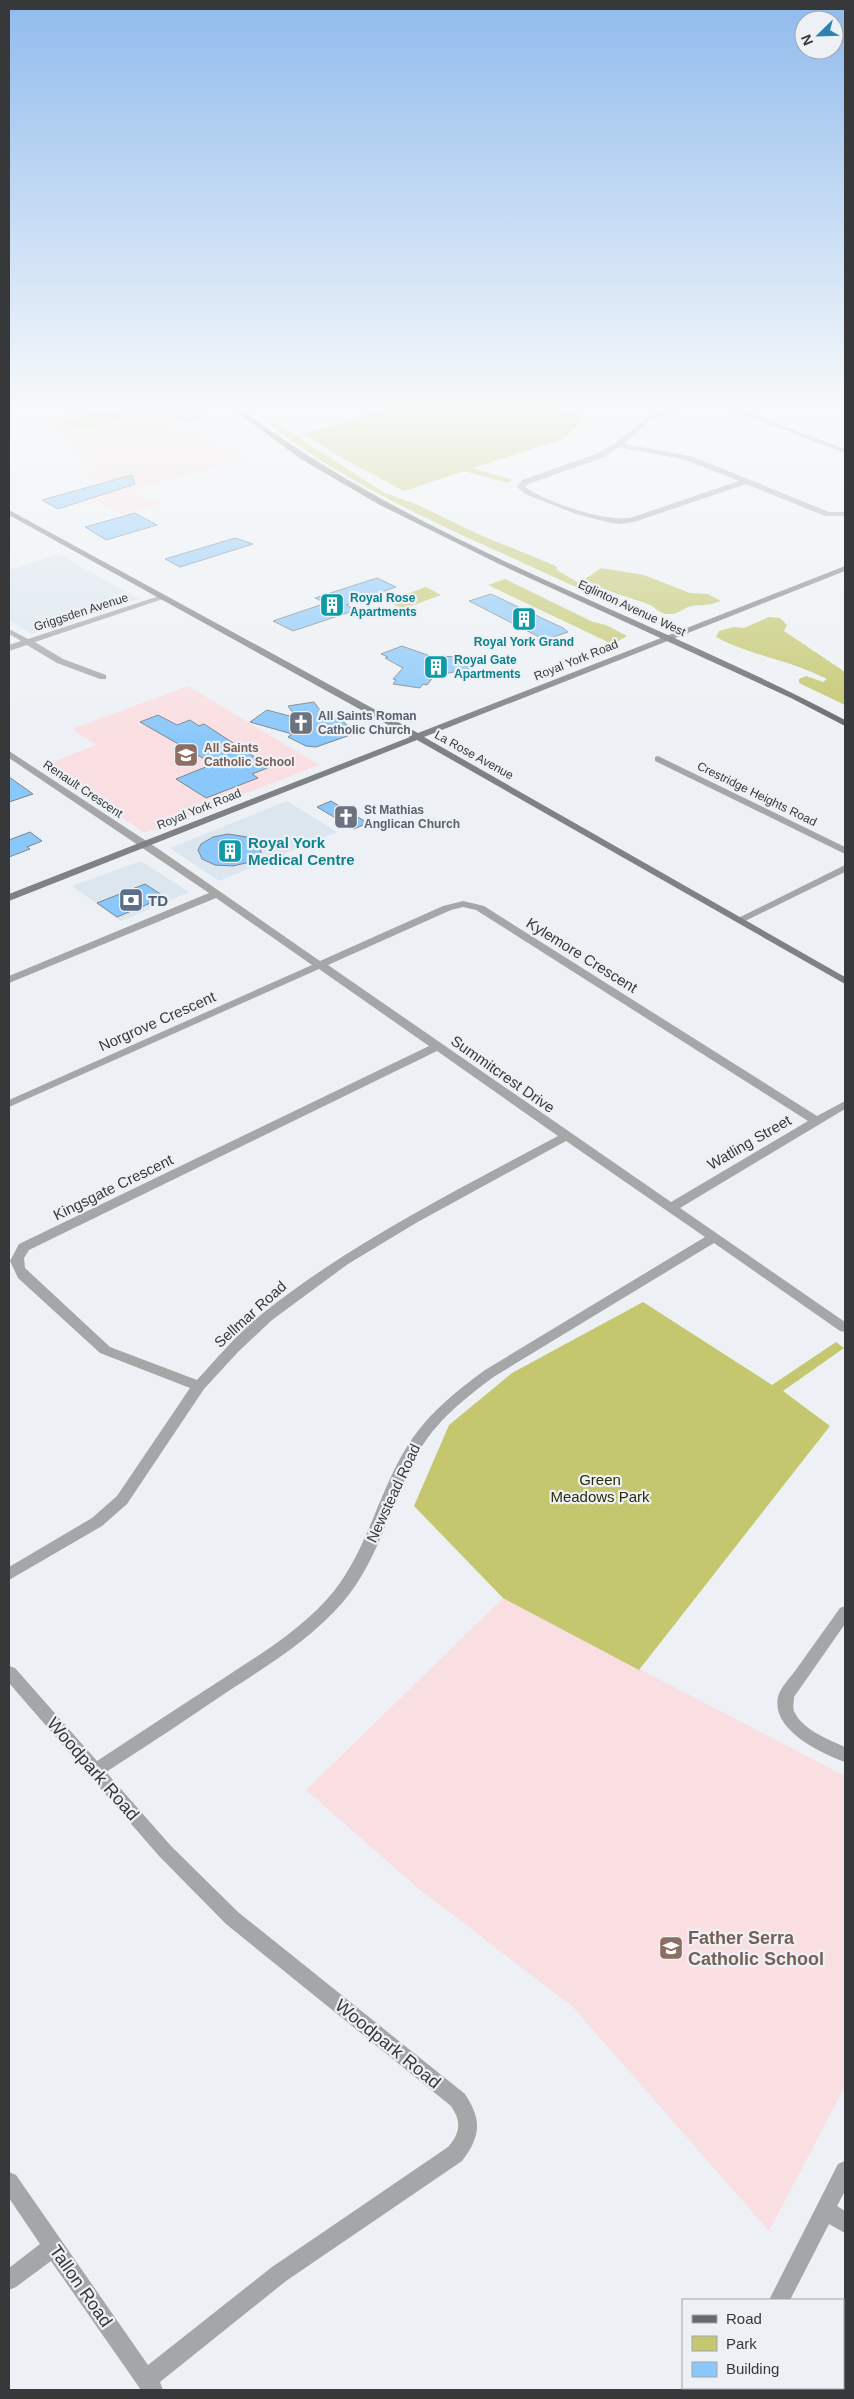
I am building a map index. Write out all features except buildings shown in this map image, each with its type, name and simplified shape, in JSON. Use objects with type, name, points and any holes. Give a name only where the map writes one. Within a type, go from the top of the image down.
[{"type":"main road","name":"Eglinton Avenue West","points":[[407,517],[794,696],[845,723]]},
{"type":"street","name":"La Rose Avenue","points":[[18,517],[162,598],[292,666],[845,981]]},
{"type":"street","points":[[598,517],[617,522],[640,517]]},
{"type":"street","name":"Royal York Road","points":[[9,898],[845,568]]},
{"type":"street","name":"Griggsden Avenue","points":[[9,648],[162,598]]},
{"type":"street","points":[[9,631],[60,661],[103,677]]},
{"type":"street","name":"Renault Crescent","points":[[9,754],[144,844]]},
{"type":"street","name":"Crestridge Heights Road","points":[[658,759],[845,851]]},
{"type":"street","name":"Summitcrest Drive","points":[[144,844],[712,1238],[844,1326]]},
{"type":"street","points":[[740,920],[845,868]]},
{"type":"street","points":[[9,980],[216,894]]},
{"type":"street","name":"Kylemore Crescent","points":[[318,965],[447,908],[463,904],[472,905],[816,1121]]},
{"type":"street","name":"Norgrove Crescent","points":[[9,1104],[318,965]]},
{"type":"street","name":"Kingsgate Crescent","points":[[200,1386],[119,1357],[105,1350],[23,1275],[17,1267],[15,1260],[18,1254],[24,1247],[437,1047]]},
{"type":"street","name":"Watling Street","points":[[670,1208],[845,1104]]},
{"type":"street","name":"Sellmar Road","points":[[9,1574],[90,1527],[116,1507],[134,1485],[200,1386],[233,1349],[267,1317],[343,1261],[412,1220],[566,1136]]},
{"type":"street","name":"Newstead Road","points":[[95,1771],[280,1649],[312,1624],[338,1598],[357,1571],[411,1452],[421,1435],[462,1393],[490,1373],[712,1238]]},
{"type":"street","points":[[845,1612],[786,1696],[787,1716],[795,1725],[845,1755]]},
{"type":"street","name":"Woodpark Road","points":[[9,1672],[165,1851],[232,1918],[458,2100],[464,2108],[469,2124],[465,2142],[455,2154],[279,2274],[149,2385]]},
{"type":"street","points":[[780,2299],[845,2171]]},
{"type":"street","name":"Tallon Road","points":[[9,2182],[149,2385]]},
{"type":"street","points":[[826,2210],[845,2223]]},
{"type":"street","points":[[9,2280],[53,2247]]},
{"type":"shaded area","points":[[59,554],[139,599],[31,634],[9,620],[9,570]]},
{"type":"shaded area","name":"All Saints Catholic School","points":[[188,686],[319,765],[145,833],[43,766],[96,745],[72,729]]},
{"type":"shaded area","points":[[287,801],[337,832],[219,881],[170,848]]},
{"type":"shaded area","points":[[141,861],[189,892],[121,921],[72,886]]},
{"type":"shaded area","name":"Father Serra Catholic School","points":[[503,1598],[845,1776],[845,2086],[769,2231],[572,2006],[420,1890],[306,1790]]},
{"type":"green space","points":[[423,517],[443,517],[478,534],[556,566],[557,570],[592,591],[638,610],[634,612],[628,607],[597,596]]},
{"type":"green space","points":[[601,568],[644,575],[690,593],[708,594],[721,601],[691,606],[673,614],[666,614],[659,612],[650,605],[608,591],[585,579]]},
{"type":"green space","points":[[505,579],[593,622],[606,625],[627,636],[610,646],[607,645],[610,643],[488,585]]},
{"type":"green space","points":[[426,587],[441,595],[403,609],[387,601]]},
{"type":"green space","points":[[769,617],[780,618],[787,625],[784,631],[845,672],[845,705],[799,683],[799,679],[806,676],[823,682],[827,679],[799,667],[743,649],[716,637],[719,631],[734,627],[744,628]]},
{"type":"green space","name":"Green Meadows Park","points":[[643,1302],[772,1385],[836,1342],[844,1348],[783,1391],[830,1426],[639,1670],[503,1598],[414,1506],[449,1425],[512,1373]]},
{"type":"place","name":"Royal Rose Apartments","points":[[332,605]]},
{"type":"place","name":"Royal York Grand","points":[[524,619]]},
{"type":"place","name":"Royal Gate Apartments","points":[[436,667]]},
{"type":"place","name":"All Saints Roman Catholic Church","points":[[301,723]]},
{"type":"place","name":"All Saints Catholic School","points":[[186,755]]},
{"type":"place","name":"St Mathias Anglican Church","points":[[346,817]]},
{"type":"place","name":"Royal York Medical Centre","points":[[230,851]]},
{"type":"place","name":"TD","points":[[131,900]]},
{"type":"place","name":"Father Serra Catholic School","points":[[671,1948]]}]
